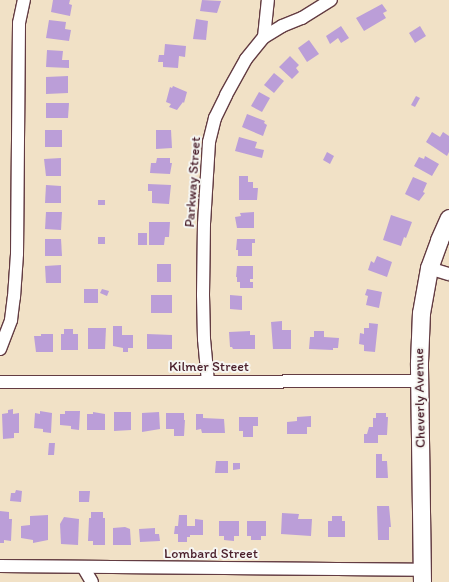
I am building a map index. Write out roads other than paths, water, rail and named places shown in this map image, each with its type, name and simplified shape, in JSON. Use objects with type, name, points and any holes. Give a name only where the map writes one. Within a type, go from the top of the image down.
[{"type":"street","points":[[0,349],[11,320],[17,254],[19,22],[24,0]]},
{"type":"street","points":[[264,37],[268,0]]},
{"type":"street","points":[[264,37],[282,26],[314,11],[331,0]]},
{"type":"street","name":"Parkway Street","points":[[208,382],[204,339],[203,295],[204,224],[209,142],[215,118],[226,95],[246,59],[264,37]]},
{"type":"street","name":"Cheverly Avenue","points":[[422,576],[419,381],[421,313],[429,268],[449,218]]},
{"type":"street","points":[[429,268],[449,274]]},
{"type":"street","name":"Kilmer Street","points":[[0,382],[419,381]]},
{"type":"street","name":"Lombard Street","points":[[0,566],[179,569],[422,576]]},
{"type":"street","points":[[82,567],[92,582]]}]
